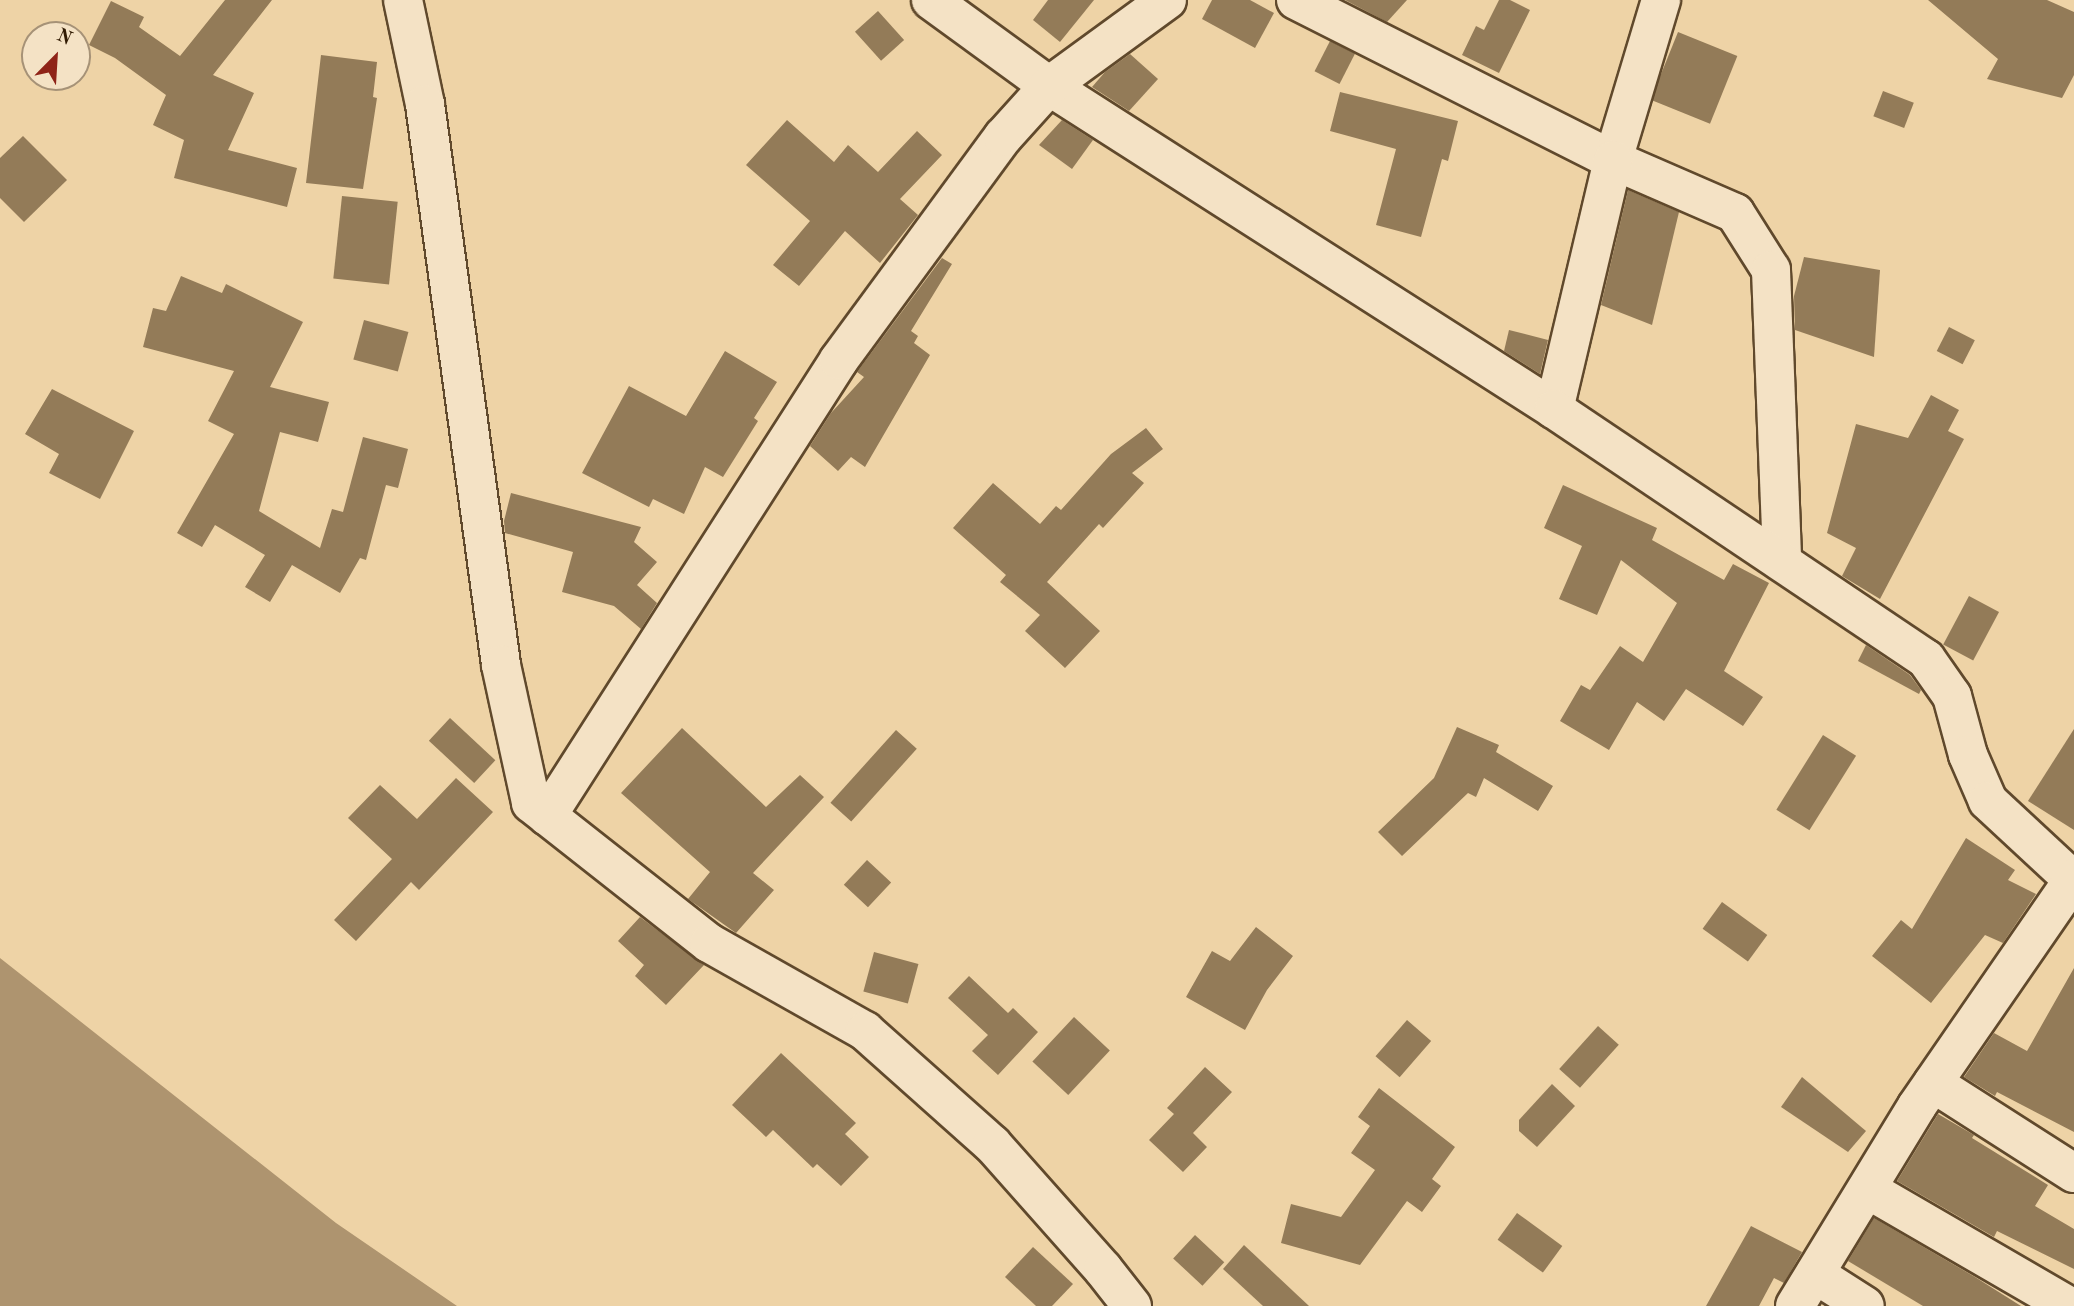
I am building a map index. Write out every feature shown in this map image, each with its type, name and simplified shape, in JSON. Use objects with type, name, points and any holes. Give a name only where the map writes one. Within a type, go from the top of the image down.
[{"type":"street","points":[[403,0],[425,104],[501,665],[531,803],[709,943],[865,1031],[992,1144],[1103,1269],[1132,1306]]},
{"type":"street","points":[[930,0],[1049,86],[1554,409],[1926,659],[1951,696],[1968,755],[1988,801],[2073,879],[1933,1083],[1795,1306]]},
{"type":"street","points":[[547,817],[839,360],[1003,137],[1049,86],[1167,0]]},
{"type":"street","points":[[1296,0],[1613,160],[1735,213],[1771,270],[1782,562]]},
{"type":"street","points":[[1554,409],[1613,160],[1661,0]]},
{"type":"street","points":[[1933,1083],[2074,1173]]},
{"type":"street","points":[[1867,1189],[2069,1306]]},
{"type":"street","points":[[1815,1274],[1865,1306]]},
{"type":"shaded area","points":[[0,958],[336,1223],[457,1306],[0,1306]]},
{"type":"building","points":[[225,0],[272,0],[213,75],[254,93],[228,150],[297,168],[287,207],[174,178],[184,140],[153,125],[166,95],[115,58],[91,46],[91,41],[111,1],[144,17],[139,27],[180,56]]},
{"type":"building","points":[[1048,0],[1094,0],[1060,42],[1033,20]]},
{"type":"building","points":[[1212,0],[1250,0],[1274,13],[1255,48],[1202,19]]},
{"type":"building","points":[[1345,0],[1407,0],[1387,22]]},
{"type":"building","points":[[1499,0],[1510,0],[1530,10],[1499,73],[1462,55],[1476,26],[1484,30]]},
{"type":"building","points":[[1928,0],[2047,0],[2074,12],[2074,75],[2062,98],[1987,79],[1998,59]]},
{"type":"building","points":[[878,11],[904,40],[881,61],[855,32]]},
{"type":"building","points":[[1678,32],[1737,56],[1710,124],[1651,100]]},
{"type":"building","points":[[1330,41],[1355,54],[1340,84],[1315,71]]},
{"type":"building","points":[[1130,54],[1158,79],[1129,111],[1092,87],[1105,72]]},
{"type":"building","points":[[321,55],[377,62],[373,97],[377,98],[363,189],[306,183]]},
{"type":"building","points":[[1883,91],[1914,103],[1904,128],[1873,116]]},
{"type":"building","points":[[1340,92],[1458,121],[1448,161],[1442,159],[1421,237],[1376,225],[1396,149],[1330,131]]},
{"type":"building","points":[[787,120],[834,162],[848,145],[878,172],[917,131],[942,155],[900,199],[918,215],[880,263],[845,231],[799,286],[773,265],[810,221],[746,165]]},
{"type":"building","points":[[1062,120],[1093,140],[1072,169],[1039,145]]},
{"type":"building","points":[[23,136],[67,180],[24,222],[0,198],[0,158]]},
{"type":"building","points":[[1628,190],[1679,212],[1652,325],[1601,305]]},
{"type":"building","points":[[342,196],[398,202],[389,284],[333,279]]},
{"type":"building","points":[[1804,257],[1880,270],[1874,357],[1795,330],[1794,296]]},
{"type":"building","points":[[942,258],[952,264],[911,331],[918,336],[914,343],[930,355],[865,467],[851,457],[838,471],[810,446],[831,413],[864,377],[857,372]]},
{"type":"building","points":[[181,276],[222,293],[226,284],[303,322],[270,387],[329,402],[318,442],[280,432],[259,511],[320,548],[332,509],[343,512],[363,437],[408,449],[398,488],[386,485],[366,560],[360,558],[340,593],[292,565],[270,602],[245,587],[265,555],[215,525],[202,547],[177,533],[234,434],[208,421],[234,371],[143,347],[153,308],[166,311]]},
{"type":"building","points":[[364,320],[408,332],[398,372],[353,360]]},
{"type":"building","points":[[1949,327],[1975,340],[1963,364],[1937,351]]},
{"type":"building","points":[[1509,330],[1548,340],[1540,374],[1504,351]]},
{"type":"building","points":[[725,351],[777,382],[754,418],[758,421],[723,477],[705,467],[684,514],[653,499],[649,507],[582,473],[629,386],[686,416]]},
{"type":"building","points":[[52,389],[134,431],[100,499],[49,473],[59,454],[25,434]]},
{"type":"building","points":[[1931,395],[1959,410],[1948,431],[1964,439],[1880,599],[1842,576],[1856,548],[1827,533],[1856,424],[1908,438]]},
{"type":"building","points":[[1146,428],[1163,449],[1132,473],[1144,483],[1103,528],[1099,524],[1047,582],[1100,631],[1065,668],[1025,631],[1040,615],[1000,582],[1006,575],[953,528],[993,483],[1040,524],[1056,506],[1061,510],[1111,454]]},
{"type":"building","points":[[1563,485],[1657,528],[1652,540],[1724,580],[1733,564],[1769,583],[1724,671],[1763,697],[1743,726],[1686,689],[1664,721],[1637,702],[1609,750],[1560,721],[1581,685],[1590,690],[1620,646],[1643,662],[1677,603],[1621,560],[1597,615],[1559,599],[1582,546],[1544,528]]},
{"type":"building","points":[[511,493],[641,527],[634,542],[657,562],[637,585],[657,603],[641,629],[614,606],[562,592],[573,552],[505,533],[504,521]]},
{"type":"building","points":[[1969,596],[1999,612],[1973,661],[1943,645]]},
{"type":"building","points":[[1866,645],[1910,675],[1921,690],[1919,694],[1858,661]]},
{"type":"building","points":[[450,718],[495,760],[474,783],[429,741]]},
{"type":"building","points":[[1457,727],[1499,745],[1496,752],[1553,786],[1538,811],[1484,778],[1476,797],[1468,793],[1402,856],[1378,832],[1434,778]]},
{"type":"building","points":[[682,728],[766,807],[800,775],[824,797],[753,873],[774,890],[736,933],[688,899],[710,872],[621,793]]},
{"type":"building","points":[[2074,729],[2074,830],[2028,801]]},
{"type":"building","points":[[896,730],[917,749],[851,822],[830,803]]},
{"type":"building","points":[[1823,735],[1856,756],[1809,830],[1776,810]]},
{"type":"building","points":[[456,778],[493,812],[419,890],[411,882],[356,941],[334,920],[392,859],[348,818],[380,785],[417,819]]},
{"type":"building","points":[[1966,838],[2015,870],[2008,880],[2036,894],[2003,943],[1985,935],[1931,1003],[1872,956],[1901,920],[1912,929]]},
{"type":"building","points":[[867,860],[891,883],[868,907],[844,885]]},
{"type":"building","points":[[1722,902],[1767,935],[1748,962],[1703,929]]},
{"type":"building","points":[[640,917],[704,965],[666,1005],[635,976],[644,965],[618,941]]},
{"type":"building","points":[[1256,927],[1293,956],[1267,990],[1245,1030],[1186,997],[1212,951],[1230,961]]},
{"type":"building","points":[[874,952],[918,964],[908,1004],[863,992]]},
{"type":"building","points":[[2074,968],[2074,1132],[1997,1092],[1995,1096],[1964,1077],[1994,1033],[2027,1051]]},
{"type":"building","points":[[969,976],[1008,1013],[1013,1008],[1038,1032],[998,1075],[972,1051],[988,1035],[948,998]]},
{"type":"building","points":[[1074,1017],[1110,1050],[1068,1095],[1032,1062]]},
{"type":"building","points":[[1407,1020],[1431,1041],[1400,1077],[1376,1056]]},
{"type":"building","points":[[1598,1026],[1619,1045],[1580,1088],[1559,1069]]},
{"type":"building","points":[[781,1053],[856,1123],[845,1134],[869,1157],[841,1186],[817,1164],[813,1168],[773,1130],[766,1137],[732,1105]]},
{"type":"building","points":[[1205,1067],[1232,1092],[1193,1133],[1207,1147],[1183,1172],[1149,1140],[1174,1114],[1167,1108]]},
{"type":"building","points":[[1802,1077],[1866,1131],[1848,1152],[1781,1107]]},
{"type":"building","points":[[1552,1084],[1575,1106],[1537,1147],[1519,1131],[1519,1120]]},
{"type":"building","points":[[1379,1088],[1455,1147],[1432,1179],[1441,1186],[1422,1212],[1407,1201],[1360,1265],[1281,1243],[1291,1204],[1341,1217],[1375,1170],[1351,1153],[1370,1126],[1358,1117]]},
{"type":"building","points":[[1938,1114],[2048,1185],[2035,1206],[2074,1229],[2074,1269],[1997,1231],[1994,1237],[1897,1181]]},
{"type":"building","points":[[1517,1213],[1562,1246],[1543,1273],[1498,1240]]},
{"type":"building","points":[[1874,1218],[2021,1306],[1923,1306],[1848,1261]]},
{"type":"building","points":[[1751,1226],[1802,1252],[1784,1283],[1774,1278],[1759,1306],[1706,1306]]},
{"type":"building","points":[[1195,1235],[1224,1262],[1202,1286],[1173,1258]]},
{"type":"building","points":[[1244,1245],[1309,1306],[1263,1306],[1223,1269]]},
{"type":"building","points":[[1033,1247],[1073,1284],[1052,1306],[1036,1306],[1005,1277]]}]
